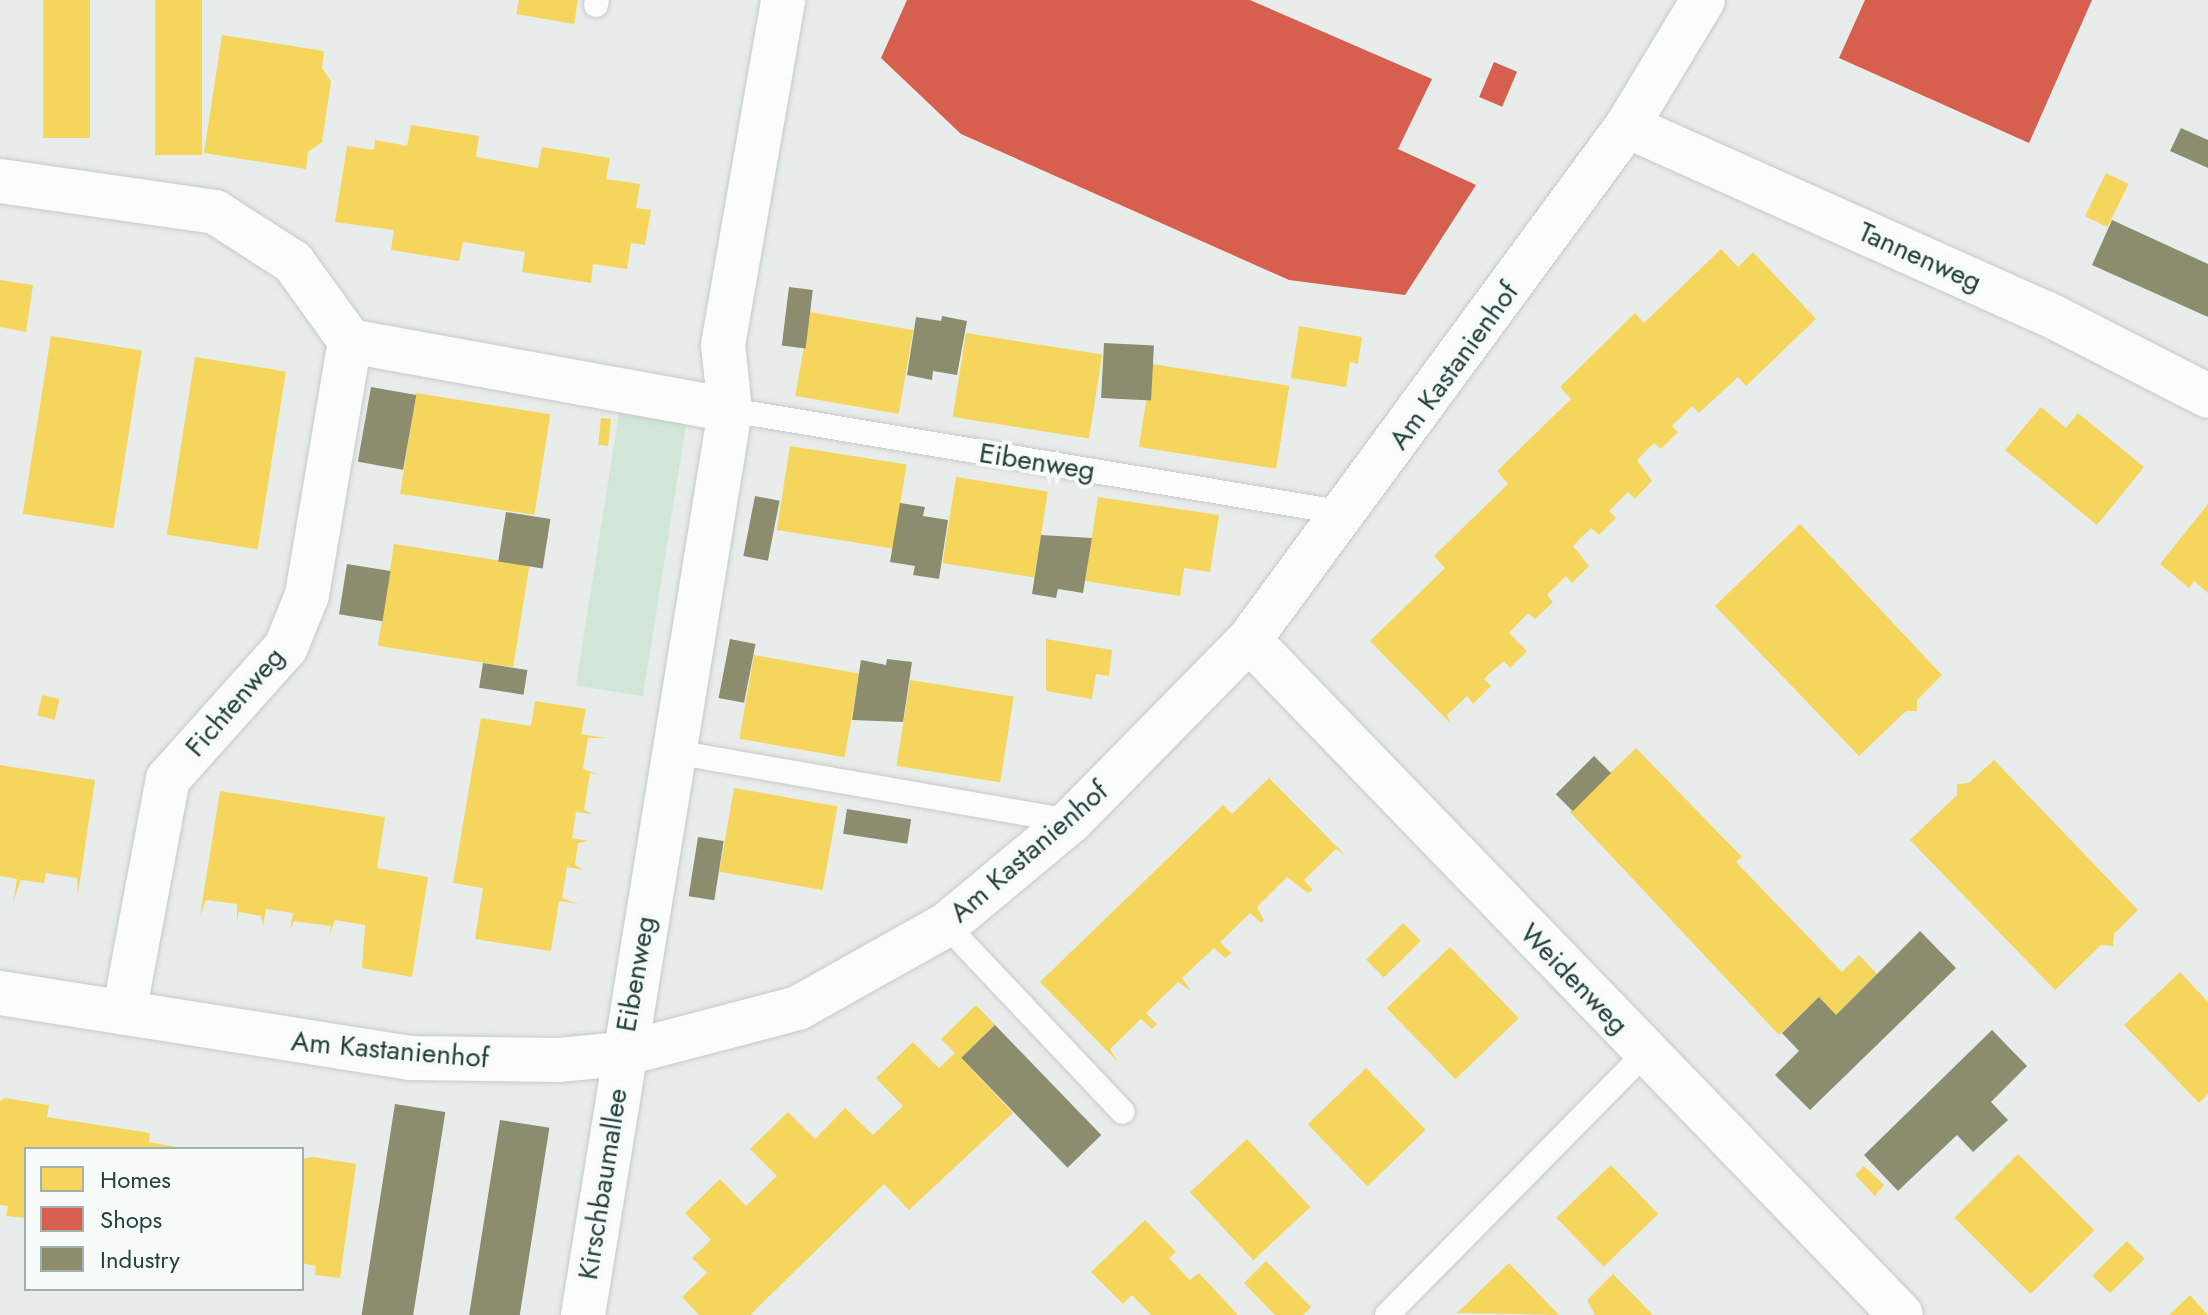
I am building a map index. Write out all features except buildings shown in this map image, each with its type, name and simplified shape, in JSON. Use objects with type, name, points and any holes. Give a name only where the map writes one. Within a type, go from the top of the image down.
[{"type":"street","name":"Eibenweg","points":[[623,1054],[730,410],[723,345],[783,0]]},
{"type":"street","name":"Am Kastanienhof","points":[[0,993],[409,1058],[491,1062],[623,1054],[798,1008],[946,925],[1071,821],[1249,640],[1627,126],[1703,0]]},
{"type":"street","name":"Tannenweg","points":[[1627,126],[2048,314],[2208,396]]},
{"type":"street","points":[[0,181],[215,212],[293,262],[350,341],[730,410]]},
{"type":"street","name":"Fichtenweg","points":[[124,1013],[168,779],[286,647],[307,595],[350,341]]},
{"type":"street","name":"Weidenweg","points":[[1249,640],[1901,1315]]},
{"type":"street","name":"Kirschbaumallee","points":[[583,1315],[623,1054]]},
{"type":"lane","name":"Eibenweg","points":[[730,410],[1345,513]]},
{"type":"lane","points":[[674,752],[1071,821]]},
{"type":"lane","points":[[946,925],[1123,1112]]},
{"type":"lane","points":[[1387,1315],[1645,1053]]},
{"type":"green space","points":[[619,413],[686,424],[643,696],[576,686]]}]
